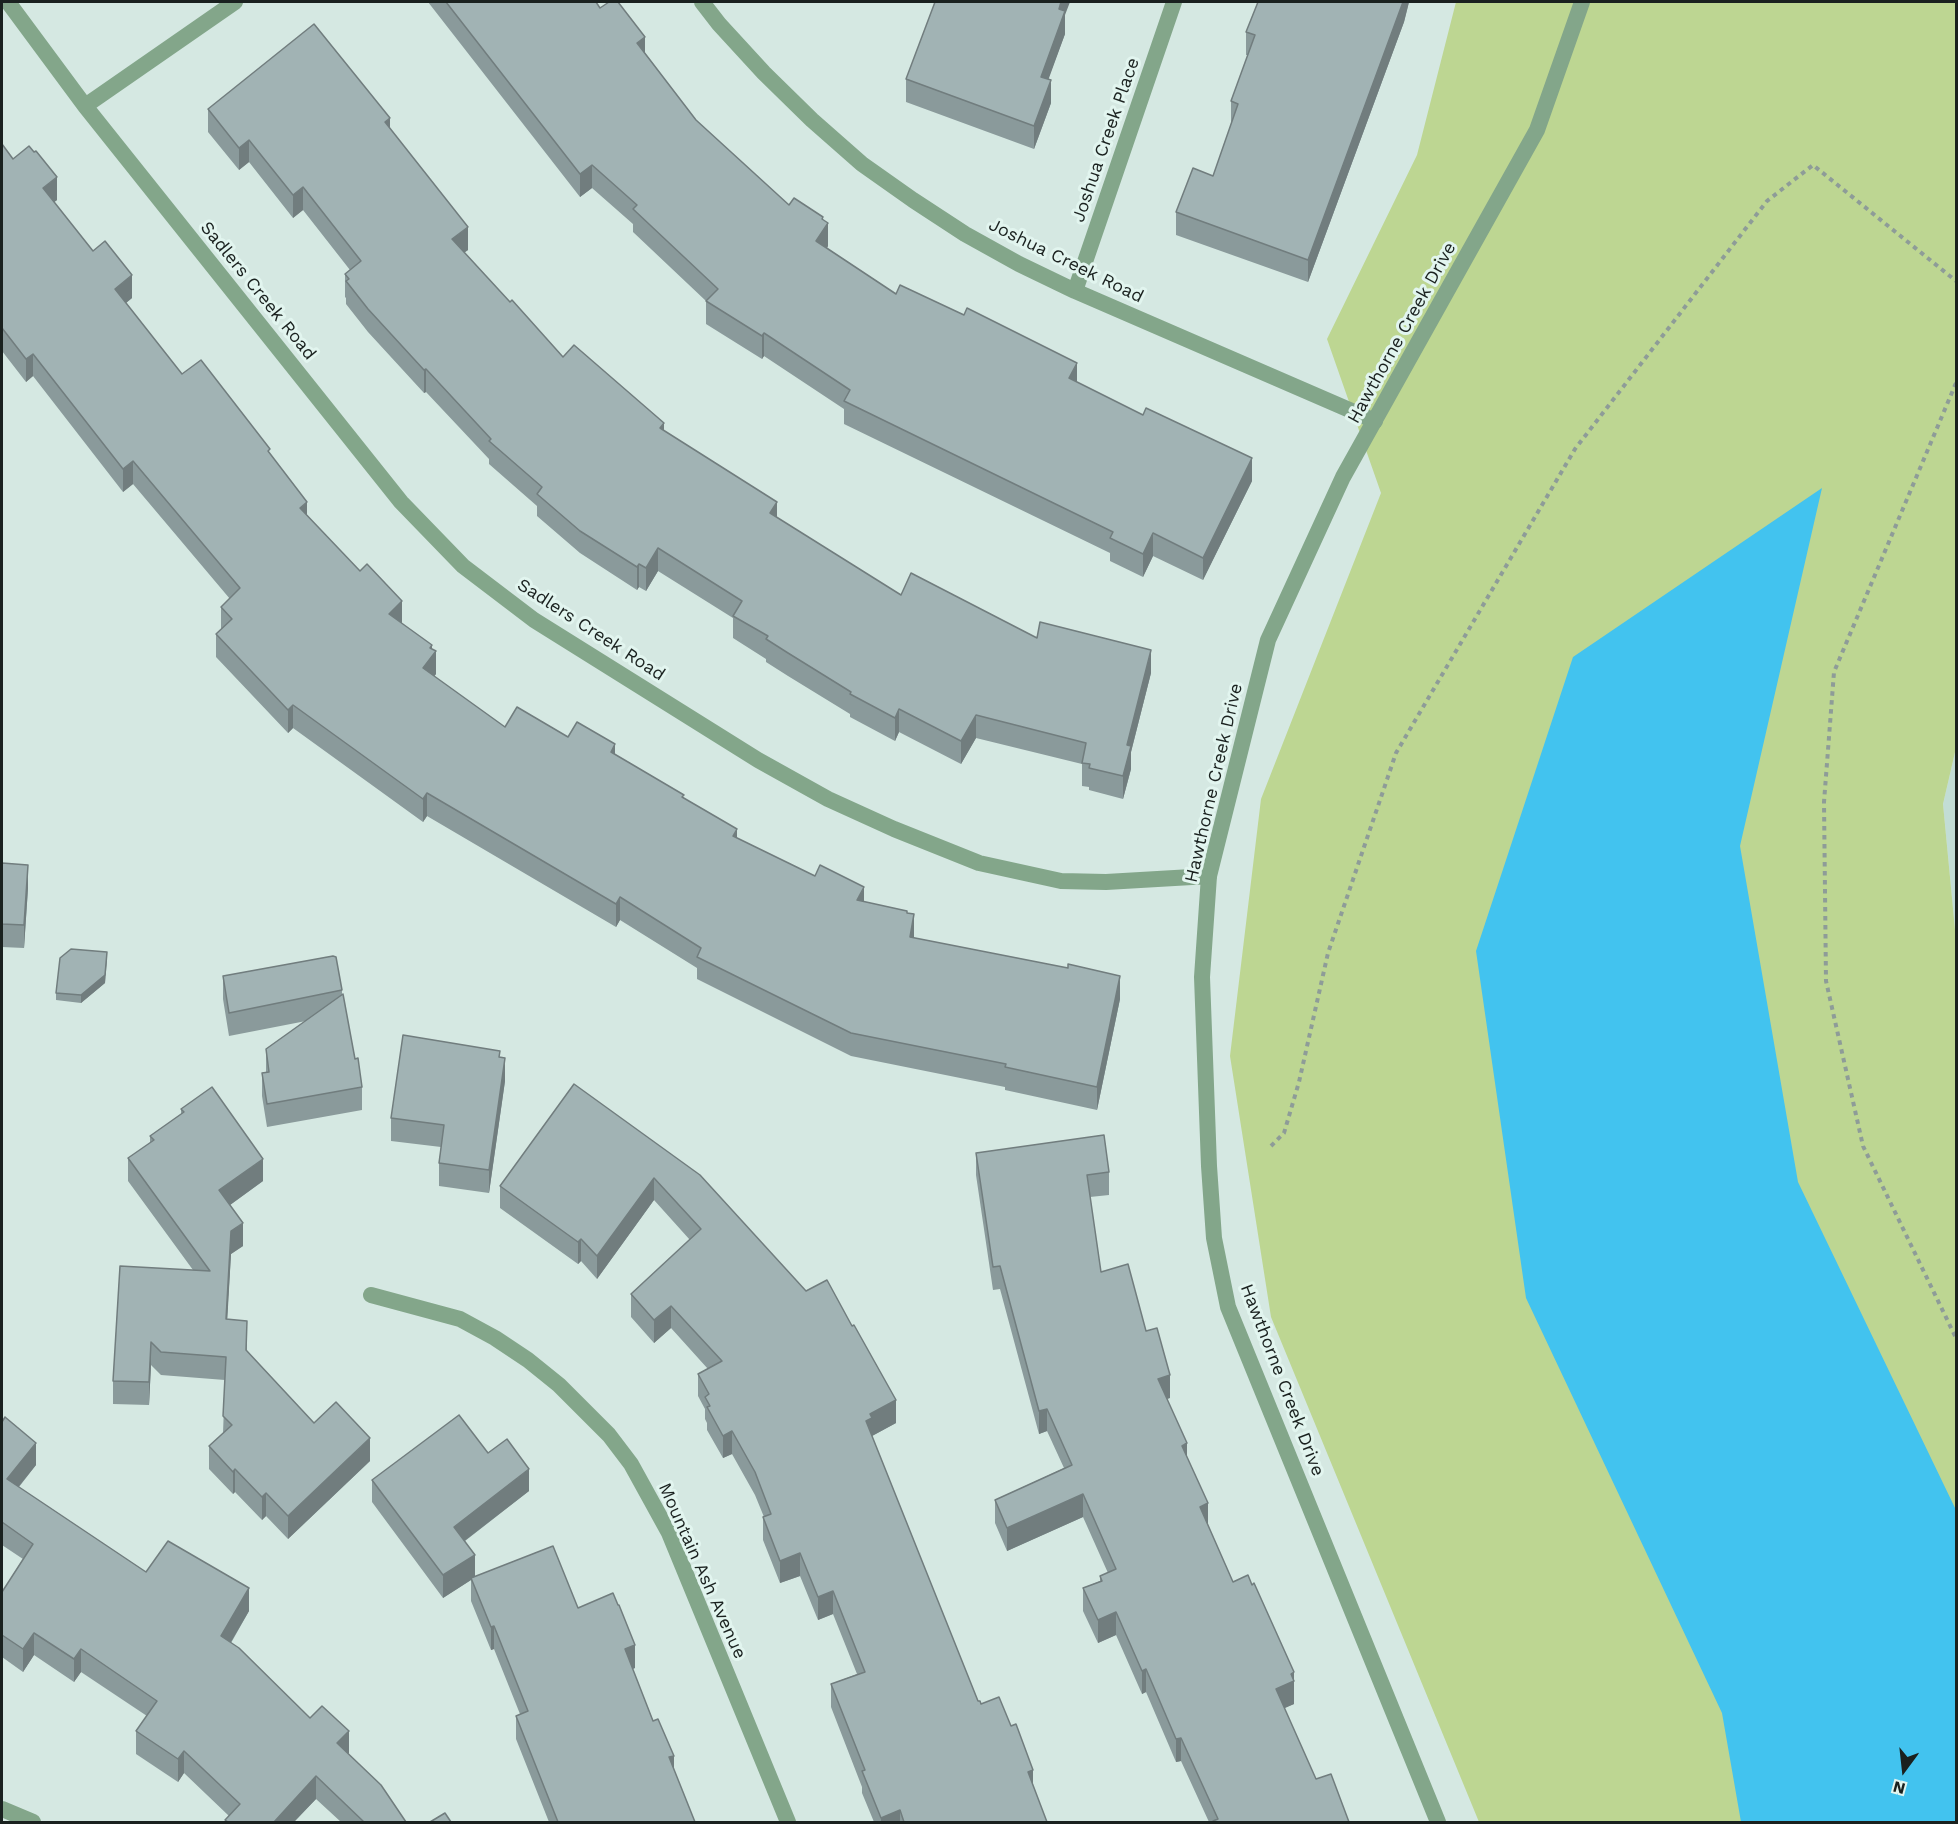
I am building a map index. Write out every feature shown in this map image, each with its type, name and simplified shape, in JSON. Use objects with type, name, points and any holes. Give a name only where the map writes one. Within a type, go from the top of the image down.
[{"type":"street","name":"Sadlers Creek Road","points":[[8,2],[85,106],[400,502],[463,566],[534,620],[758,760],[828,799],[894,829],[979,863],[1061,881],[1106,882],[1209,876]]},
{"type":"street","points":[[85,106],[235,2]]},
{"type":"street","name":"Joshua Creek Road","points":[[702,2],[764,74],[812,120],[862,164],[965,234],[1075,291],[1375,421]]},
{"type":"street","name":"Joshua Creek Place","points":[[1075,291],[1174,2]]},
{"type":"street","name":"Hawthorne Creek Drive","points":[[1438,1822],[1228,1307],[1214,1238],[1209,1166],[1202,977],[1209,876],[1268,640],[1343,477],[1537,130],[1582,2]]},
{"type":"street","name":"Mountain Ash Avenue","points":[[372,1295],[460,1319],[495,1338],[528,1360],[559,1385],[609,1435],[631,1464],[669,1533],[788,1822]]},
{"type":"street","points":[[2,1809],[33,1822]]},
{"type":"path","points":[[1271,1146],[1284,1133],[1299,1082],[1328,952],[1396,753],[1575,449],[1767,201],[1813,165],[1956,281]]},
{"type":"path","points":[[1956,383],[1834,672],[1824,802],[1826,981],[1863,1146],[1956,1338]]},
{"type":"shaded area","points":[[1956,748],[1956,940],[1943,804]]},
{"type":"green space","points":[[1456,2],[1956,2],[1956,748],[1943,804],[1956,940],[1956,1822],[1479,1822],[1271,1317],[1230,1056],[1261,799],[1381,493],[1327,339],[1417,155]]},
{"type":"water","points":[[1822,488],[1740,846],[1798,1182],[1956,1510],[1956,1822],[1741,1822],[1722,1713],[1526,1298],[1476,951],[1573,657]]},
{"type":"building","points":[[446,2],[596,2],[600,8],[609,2],[618,2],[645,37],[637,43],[696,120],[789,205],[794,198],[823,217],[822,219],[828,223],[816,241],[896,294],[900,285],[964,315],[967,308],[1077,363],[1069,378],[1143,415],[1146,408],[1252,458],[1203,558],[1153,533],[1143,554],[1110,538],[1113,532],[844,401],[850,390],[764,333],[762,336],[706,301],[718,289],[633,209],[637,205],[592,165],[580,174]]},
{"type":"building","points":[[935,2],[1061,2],[1059,9],[1065,11],[1041,77],[1051,80],[1034,126],[906,79]]},
{"type":"building","points":[[1258,2],[1403,2],[1308,260],[1176,212],[1193,168],[1213,176],[1238,104],[1231,101],[1255,35],[1246,32]]},
{"type":"building","points":[[314,24],[390,118],[385,122],[468,227],[452,239],[510,302],[512,300],[563,357],[574,345],[664,423],[660,428],[777,502],[770,513],[901,595],[911,573],[1037,638],[1040,622],[1151,650],[1127,745],[1131,746],[1123,776],[1089,768],[1090,764],[1082,763],[1086,743],[976,715],[961,741],[899,709],[895,718],[850,694],[851,692],[766,639],[768,636],[733,616],[742,601],[658,548],[646,568],[639,564],[637,567],[580,531],[537,494],[542,487],[489,441],[491,439],[368,309],[346,281],[349,279],[345,274],[361,261],[303,187],[293,195],[249,140],[239,148],[208,109]]},
{"type":"building","points":[[2,144],[13,159],[29,146],[34,152],[36,151],[57,177],[43,188],[93,251],[105,241],[132,275],[115,289],[182,374],[201,360],[270,449],[268,451],[307,502],[300,508],[360,571],[367,564],[402,601],[389,614],[432,645],[430,648],[436,651],[423,668],[505,727],[517,707],[568,737],[577,722],[615,744],[611,752],[737,829],[733,836],[815,876],[820,865],[864,887],[857,900],[914,914],[910,937],[1068,968],[1068,964],[1120,976],[1097,1087],[1005,1067],[1006,1064],[851,1033],[697,957],[701,948],[620,897],[616,904],[427,793],[423,799],[293,705],[288,710],[216,634],[232,619],[221,607],[240,588],[133,461],[123,469],[33,354],[26,359],[2,328]]},
{"type":"building","points":[[2,863],[28,865],[24,925],[2,924]]},
{"type":"building","points":[[71,949],[107,952],[105,975],[81,995],[56,993],[60,958]]},
{"type":"building","points":[[336,957],[342,990],[229,1013],[223,976]]},
{"type":"building","points":[[343,994],[355,1059],[358,1058],[362,1087],[267,1104],[262,1073],[269,1072],[266,1049]]},
{"type":"building","points":[[403,1035],[500,1051],[499,1057],[505,1058],[489,1170],[439,1163],[444,1125],[391,1118]]},
{"type":"building","points":[[574,1084],[700,1175],[806,1291],[827,1280],[896,1400],[870,1414],[872,1418],[866,1421],[978,1701],[981,1704],[999,1697],[1011,1726],[1016,1724],[1033,1770],[1028,1772],[1047,1822],[904,1822],[900,1810],[881,1818],[831,1684],[865,1672],[833,1591],[818,1597],[800,1553],[780,1561],[763,1517],[771,1514],[755,1472],[732,1431],[723,1436],[707,1407],[710,1406],[705,1397],[709,1394],[698,1374],[722,1361],[671,1306],[654,1320],[631,1294],[701,1229],[654,1178],[597,1256],[581,1239],[578,1242],[500,1186]]},
{"type":"building","points":[[212,1087],[263,1159],[219,1190],[243,1223],[231,1231],[226,1319],[247,1321],[246,1350],[314,1423],[336,1402],[370,1438],[288,1516],[266,1493],[262,1497],[235,1469],[233,1472],[209,1446],[232,1425],[223,1416],[226,1357],[161,1352],[151,1342],[149,1382],[113,1381],[120,1266],[210,1271],[128,1158],[154,1140],[150,1136],[184,1112],[181,1109]]},
{"type":"building","points":[[1104,1135],[1109,1172],[1087,1175],[1101,1272],[1128,1264],[1146,1331],[1157,1328],[1170,1375],[1158,1379],[1187,1443],[1182,1446],[1208,1503],[1200,1507],[1233,1582],[1248,1575],[1252,1585],[1254,1583],[1294,1672],[1291,1674],[1294,1681],[1276,1689],[1316,1779],[1331,1774],[1349,1822],[1214,1822],[1218,1819],[1181,1738],[1176,1739],[1146,1669],[1142,1671],[1116,1612],[1098,1620],[1083,1588],[1102,1581],[1100,1576],[1116,1569],[1083,1494],[1007,1528],[995,1500],[1072,1465],[1047,1409],[1039,1411],[1000,1266],[993,1267],[976,1153]]},
{"type":"building","points":[[459,1415],[488,1453],[507,1439],[529,1469],[454,1527],[475,1555],[443,1575],[372,1480]]},
{"type":"building","points":[[5,1417],[36,1443],[7,1479],[146,1572],[168,1541],[249,1588],[221,1636],[239,1648],[310,1718],[322,1706],[349,1731],[337,1743],[381,1785],[406,1822],[364,1822],[316,1776],[274,1822],[228,1822],[225,1820],[240,1804],[184,1751],[178,1759],[136,1731],[157,1701],[81,1649],[74,1659],[34,1633],[23,1649],[2,1635],[2,1592],[33,1544],[2,1522],[2,1422]]},
{"type":"building","points":[[553,1546],[578,1608],[613,1593],[635,1645],[625,1649],[653,1721],[658,1719],[674,1756],[669,1757],[695,1822],[558,1822],[516,1716],[528,1711],[494,1626],[491,1627],[471,1578]]},
{"type":"building","points":[[445,1813],[451,1822],[430,1822]]}]
